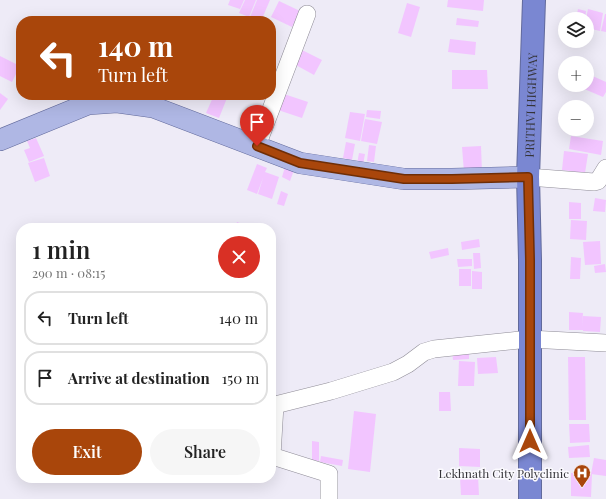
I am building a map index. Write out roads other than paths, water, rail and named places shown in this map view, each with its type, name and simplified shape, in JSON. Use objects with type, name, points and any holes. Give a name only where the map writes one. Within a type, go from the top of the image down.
[{"type":"highway","name":"PRITHVI HIGHWAY","points":[[530,499],[530,260],[528,177],[534,0]]},
{"type":"main road","points":[[0,140],[88,104],[117,102],[153,106],[300,163],[404,179],[528,177]]},
{"type":"street","points":[[276,96],[307,14]]},
{"type":"street","points":[[257,146],[274,100]]},
{"type":"street","points":[[528,177],[594,182],[598,181],[606,168]]},
{"type":"street","points":[[276,403],[331,391],[393,372],[408,364],[424,352],[434,349],[529,339],[606,343]]},
{"type":"street","points":[[276,457],[329,474],[329,499]]},
{"type":"place","name":"Lekhnath City Polyclinic","points":[[582,488]]}]
